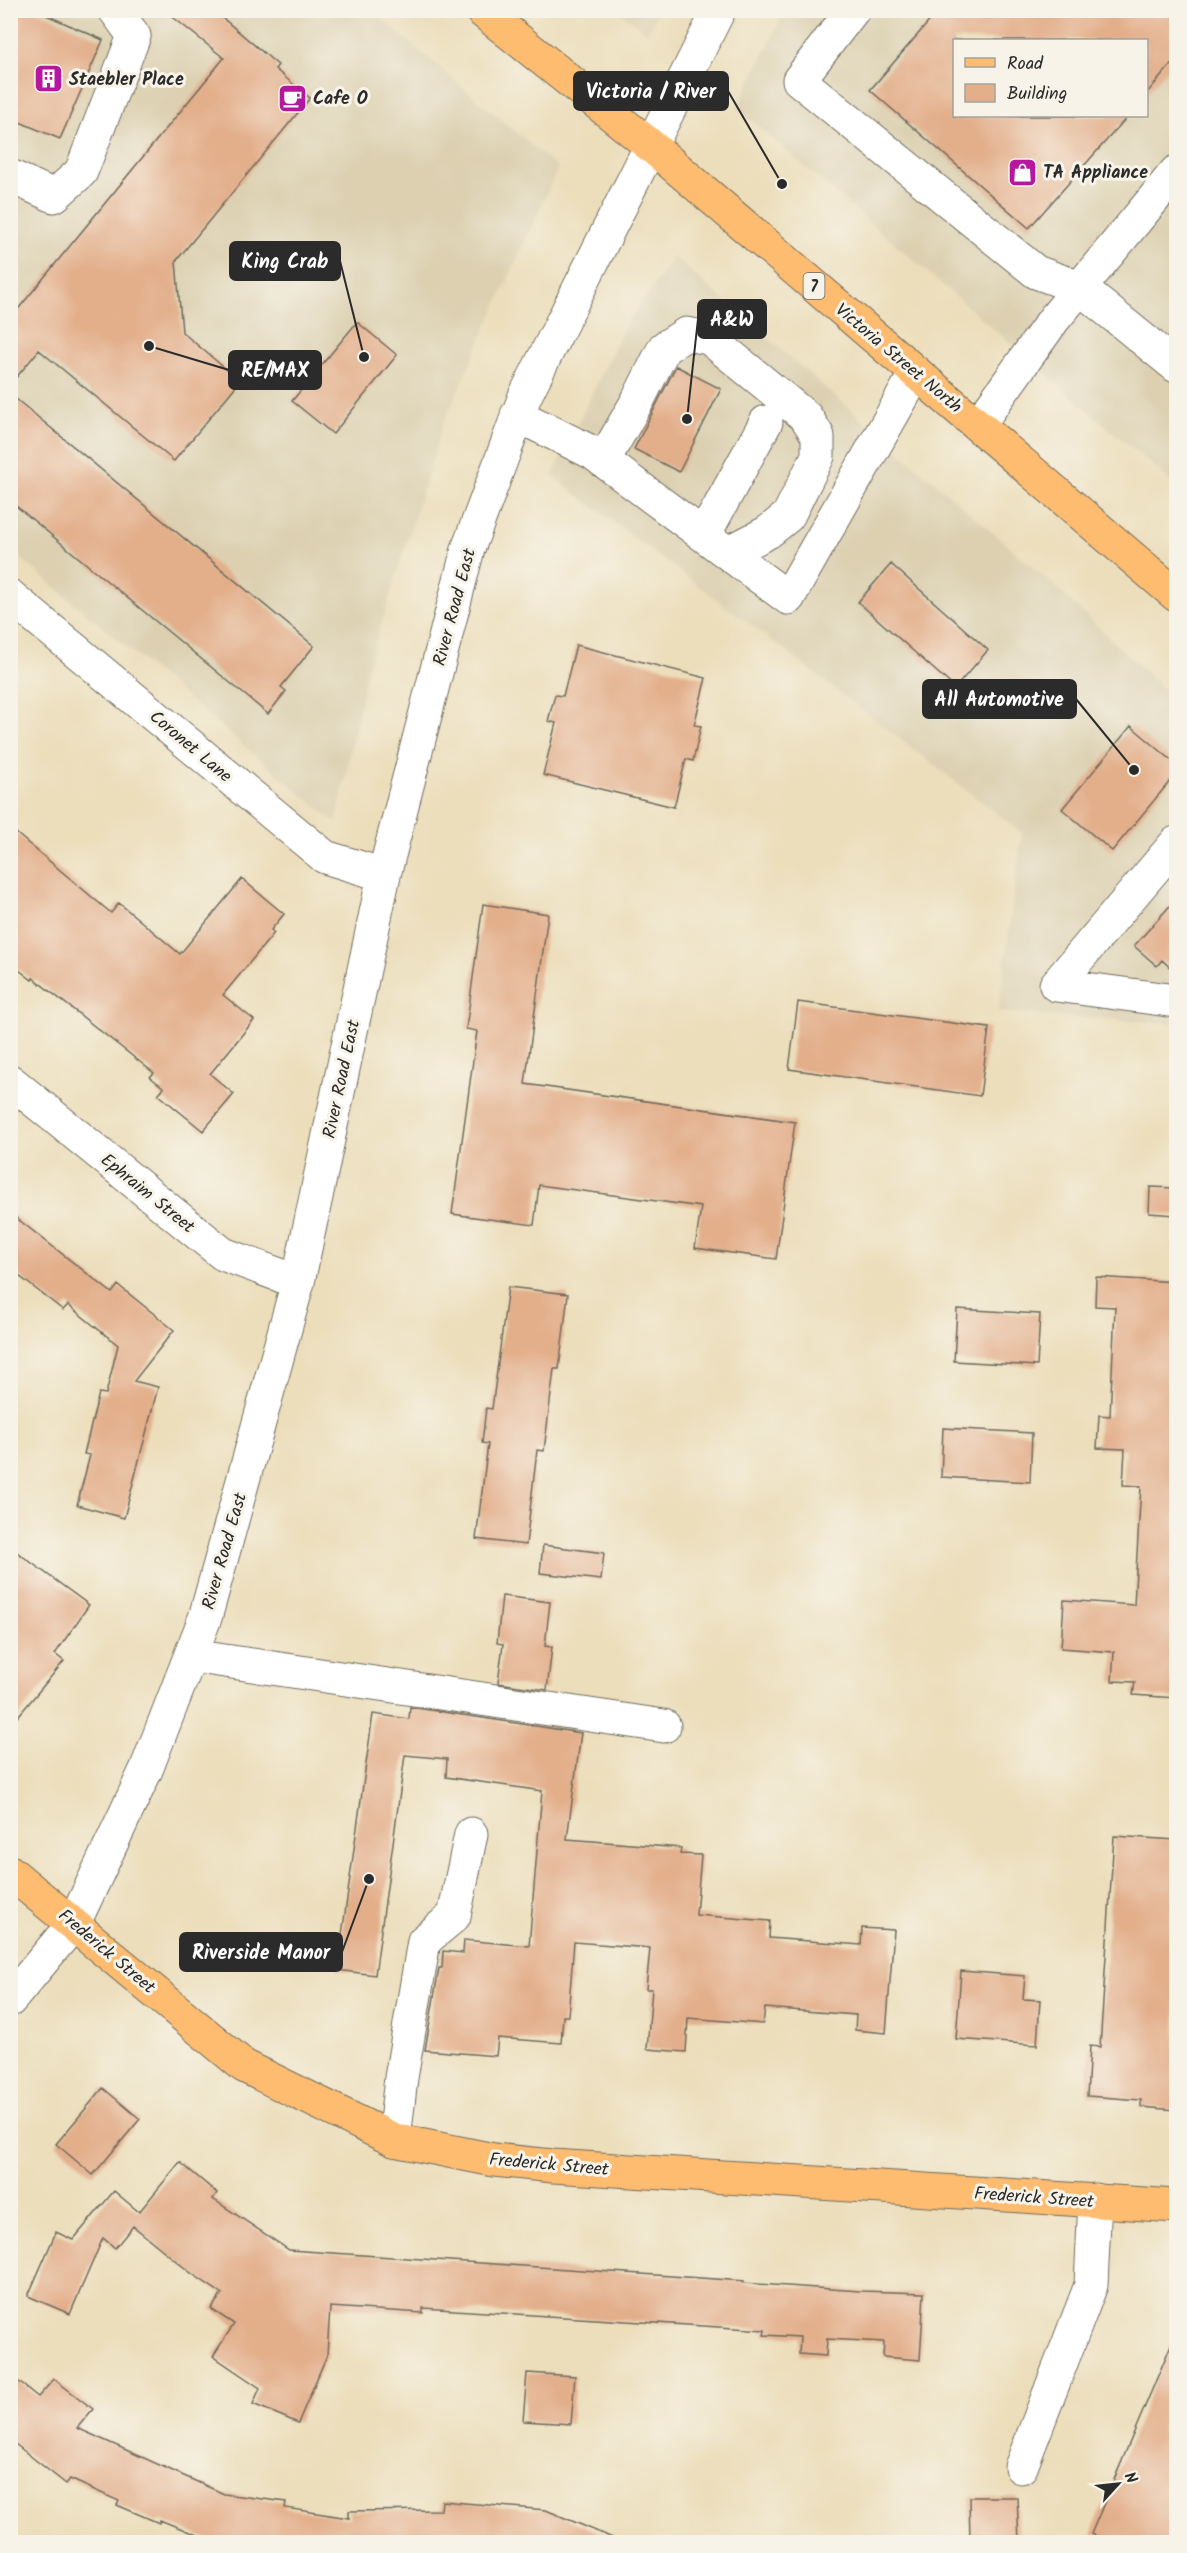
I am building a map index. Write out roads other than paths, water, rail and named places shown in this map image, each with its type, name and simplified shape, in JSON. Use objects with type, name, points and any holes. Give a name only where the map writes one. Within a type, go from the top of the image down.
[{"type":"main road","name":"Victoria Street North","points":[[481,10],[651,146],[1176,595]]},
{"type":"main road","name":"Frederick Street","points":[[10,1872],[244,2066],[394,2140],[494,2160],[553,2166],[1176,2205]]},
{"type":"street","points":[[10,176],[54,196],[81,172],[134,36],[115,10]]},
{"type":"street","name":"River Road East","points":[[10,2000],[74,1923],[146,1770],[205,1618],[298,1282],[384,874],[468,549],[525,396],[719,10]]},
{"type":"street","points":[[853,10],[800,80],[1036,272],[1080,288],[1176,366]]},
{"type":"street","points":[[978,425],[1054,319],[1176,172]]},
{"type":"street","points":[[603,461],[638,400],[664,348],[686,334],[709,338],[806,417],[818,436],[818,456],[788,516],[768,532],[716,544]]},
{"type":"street","points":[[517,415],[603,461],[788,598],[916,373]]},
{"type":"street","points":[[716,544],[766,422]]},
{"type":"street","name":"Coronet Lane","points":[[10,596],[325,857],[384,874]]},
{"type":"street","points":[[1176,843],[1056,985],[1176,1001]]},
{"type":"street","name":"Ephraim Street","points":[[10,1081],[223,1254],[298,1282]]},
{"type":"street","points":[[190,1656],[664,1726]]},
{"type":"street","points":[[394,2140],[401,2078],[424,1941],[454,1916],[471,1834]]},
{"type":"street","points":[[1022,2467],[1091,2285],[1095,2200]]},
{"type":"place","name":"Staebler Place","points":[[48,79]]},
{"type":"place","name":"Cafe O","points":[[292,98]]},
{"type":"place","name":"TA Appliance","points":[[1022,172]]},
{"type":"place","name":"Victoria / River","points":[[782,184]]},
{"type":"place","name":"RE/MAX","points":[[149,346]]},
{"type":"place","name":"King Crab","points":[[364,357]]},
{"type":"place","name":"A&W","points":[[687,419]]},
{"type":"place","name":"All Automotive","points":[[1134,770]]},
{"type":"place","name":"Riverside Manor","points":[[369,1879]]}]
